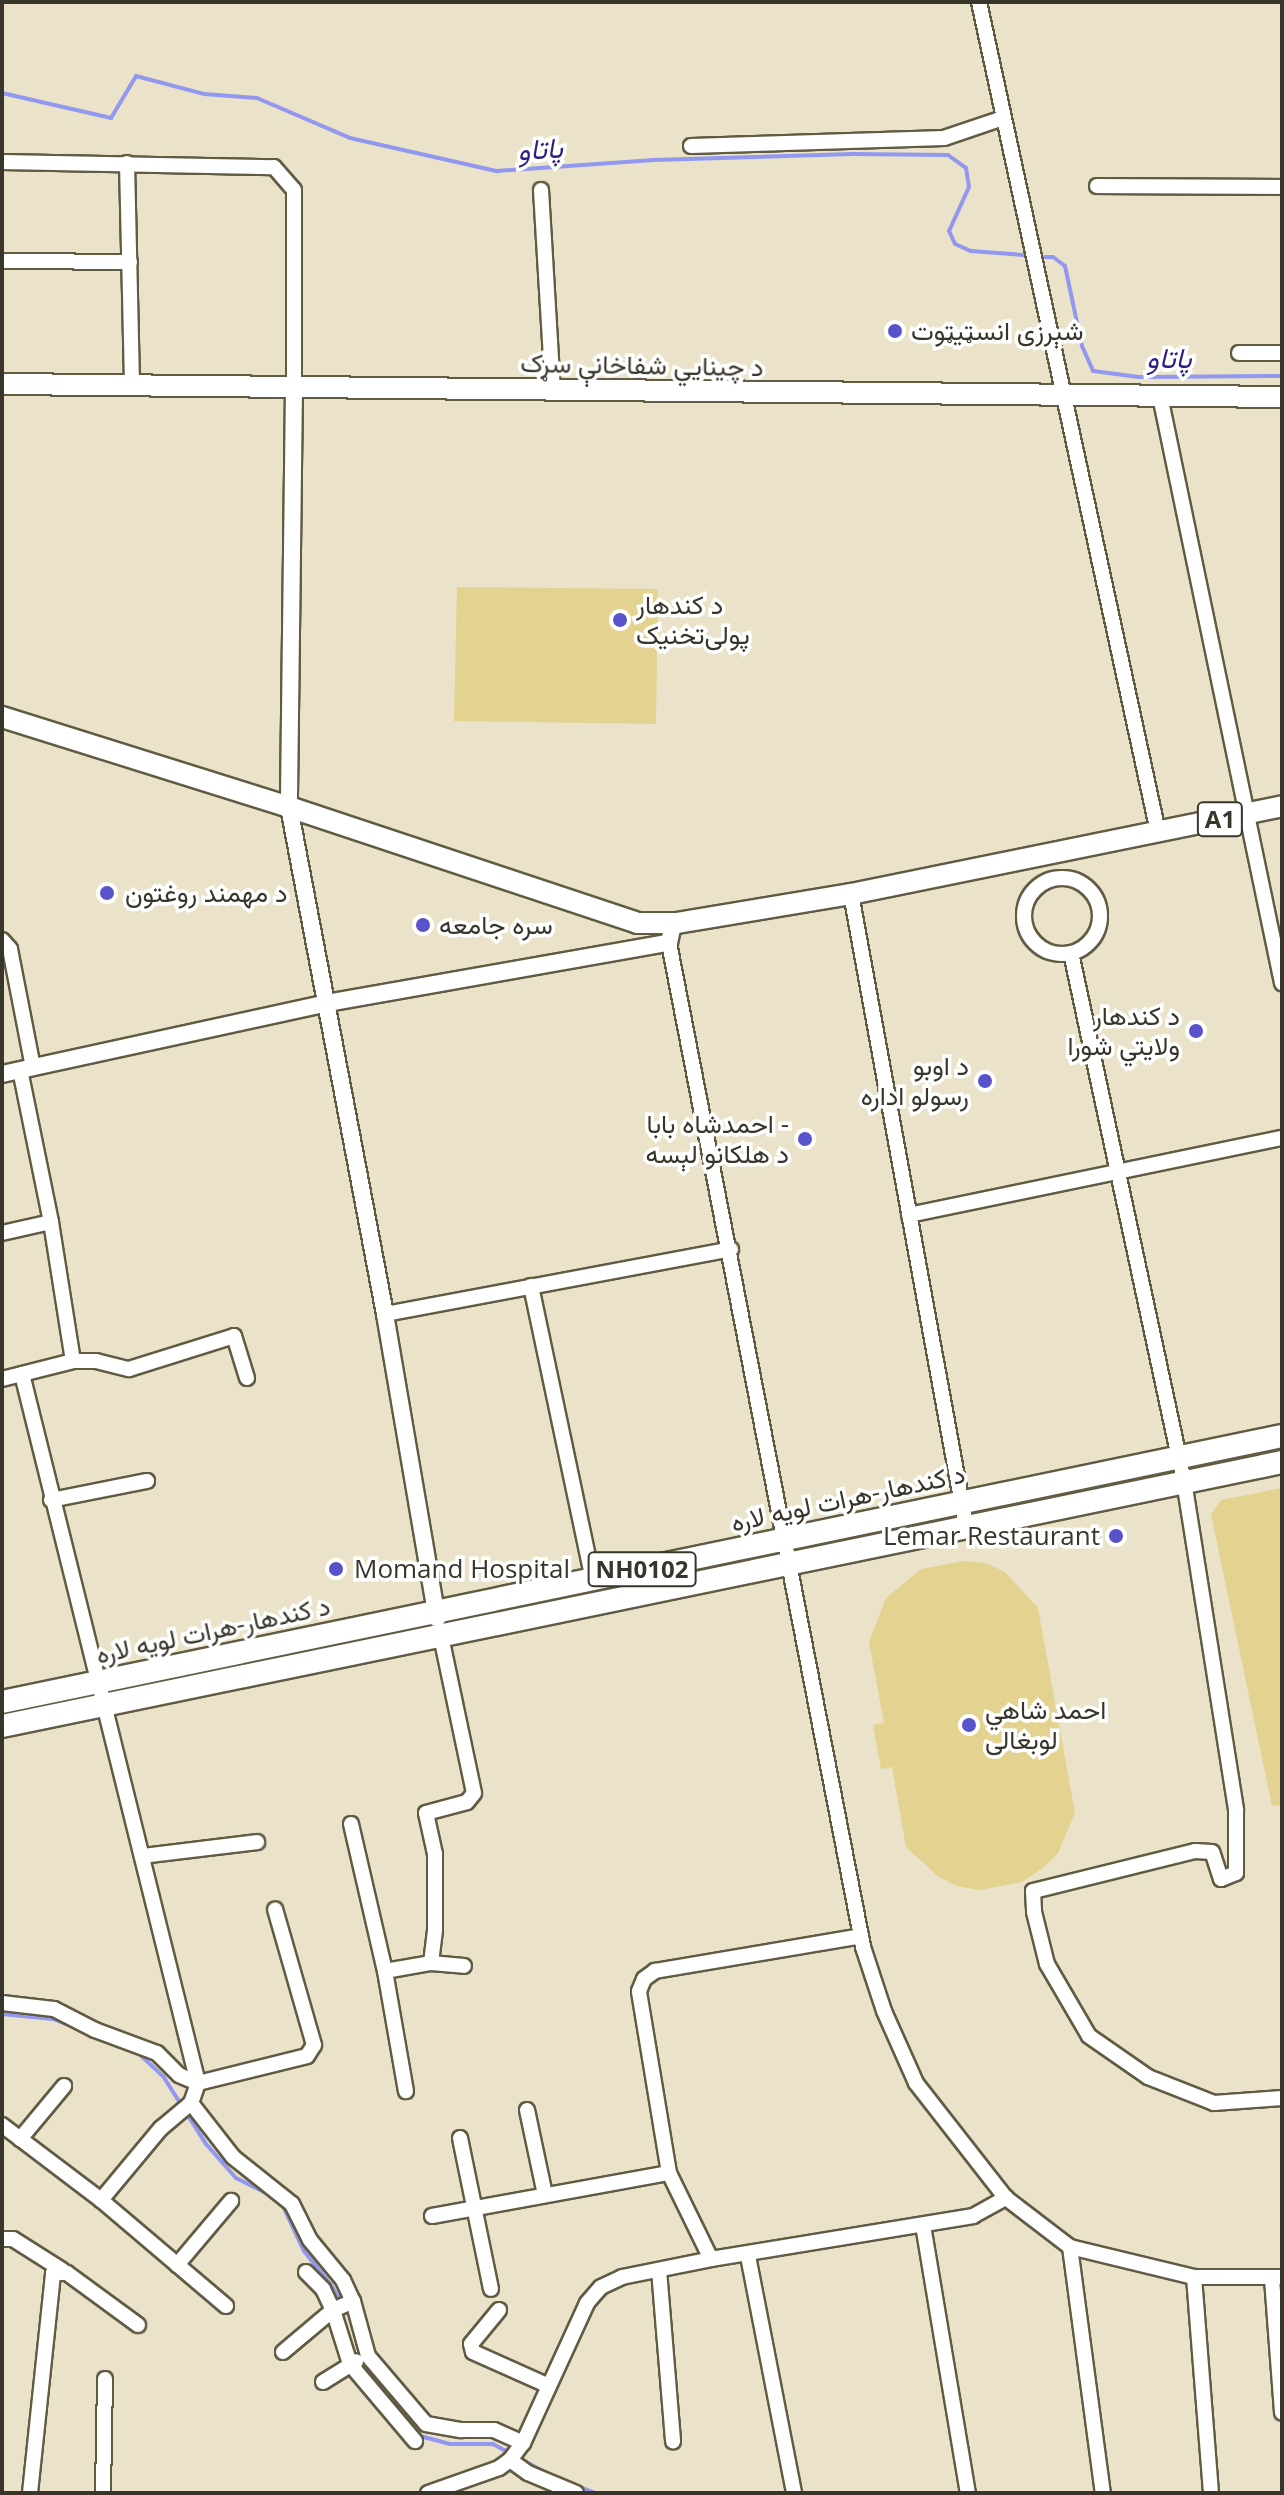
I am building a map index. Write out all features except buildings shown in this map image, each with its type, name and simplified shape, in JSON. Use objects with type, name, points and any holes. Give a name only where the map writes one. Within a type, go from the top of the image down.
[{"type":"highway","name":"د کندهار-هرات لويه لاره","points":[[2,1702],[1282,1436]]},
{"type":"highway","name":"د کندهار-هرات لويه لاره","points":[[2,1726],[1282,1462]]},
{"type":"main road","name":"د چينايي شفاخانې سړک","points":[[2,384],[1282,397]]},
{"type":"main road","points":[[2,717],[289,807],[604,914],[671,933],[1158,832]]},
{"type":"main road","name":"A1","points":[[1158,832],[1282,806]]},
{"type":"street","points":[[979,2],[1158,832]]},
{"type":"street","points":[[691,146],[944,138],[1003,118]]},
{"type":"street","points":[[2,162],[274,167],[294,190],[289,807],[385,1314],[435,1613],[474,1793],[467,1802],[426,1813],[435,1854],[435,1929],[431,1963]]},
{"type":"street","points":[[127,163],[132,386]]},
{"type":"street","points":[[1097,186],[1282,187]]},
{"type":"street","points":[[541,190],[553,390]]},
{"type":"street","points":[[2,261],[130,262]]},
{"type":"street","points":[[1239,353],[1282,353]]},
{"type":"street","points":[[1160,396],[1282,983]]},
{"type":"street","points":[[1047,855],[1052,880]]},
{"type":"street","points":[[1066,879],[1089,890],[1100,914],[1093,939],[1071,953],[1059,954],[1037,946],[1025,926],[1026,902],[1033,892],[1052,880],[1066,879]]},
{"type":"street","points":[[851,894],[966,1526]]},
{"type":"street","points":[[2,1074],[327,1003],[671,933],[861,1936],[884,2011],[916,2083],[1006,2198],[1070,2247],[1194,2277],[1277,2278],[1282,2413]]},
{"type":"street","points":[[2,940],[10,949],[73,1361]]},
{"type":"street","points":[[1071,953],[1184,1481],[1236,1811],[1236,1873],[1221,1879],[1212,1852],[1195,1851],[1033,1891],[1034,1912],[1047,1964],[1089,2036],[1148,2077],[1214,2103],[1282,2098]]},
{"type":"street","points":[[909,1215],[1282,1138]]},
{"type":"street","points":[[2,1233],[51,1222]]},
{"type":"street","points":[[385,1314],[731,1249]]},
{"type":"street","points":[[531,1286],[593,1580]]},
{"type":"street","points":[[2,1379],[73,1361],[96,1361],[129,1369],[234,1336],[247,1378]]},
{"type":"street","points":[[22,1374],[198,2083],[191,2103],[101,2200]]},
{"type":"street","points":[[51,1500],[147,1481]]},
{"type":"street","points":[[351,1824],[385,1971],[406,2091]]},
{"type":"street","points":[[142,1856],[257,1842]]},
{"type":"street","points":[[2,2003],[54,2009],[95,2030],[157,2053],[179,2075],[198,2083],[312,2052],[314,2045],[275,1909]]},
{"type":"street","points":[[711,2259],[669,2173],[639,1991],[644,1979],[655,1971],[861,1936]]},
{"type":"street","points":[[385,1971],[431,1963],[464,1966]]},
{"type":"street","points":[[20,2139],[64,2086]]},
{"type":"street","points":[[191,2103],[233,2157],[292,2204],[310,2240],[343,2280],[353,2301],[368,2356],[426,2424],[461,2430],[494,2430],[516,2452],[528,2473],[576,2493]]},
{"type":"street","points":[[527,2110],[545,2195]]},
{"type":"street","points":[[2,2125],[101,2200],[226,2306]]},
{"type":"street","points":[[460,2138],[491,2289]]},
{"type":"street","points":[[432,2216],[669,2173]]},
{"type":"street","points":[[428,2493],[499,2468],[516,2452],[587,2303],[601,2287],[622,2277],[711,2259],[748,2256],[973,2216],[1006,2198]]},
{"type":"street","points":[[177,2265],[231,2201]]},
{"type":"street","points":[[923,2225],[968,2493]]},
{"type":"street","points":[[2,2239],[13,2239],[138,2325]]},
{"type":"street","points":[[1070,2247],[1103,2493]]},
{"type":"street","points":[[748,2256],[794,2493]]},
{"type":"street","points":[[30,2493],[53,2273],[62,2270]]},
{"type":"street","points":[[659,2270],[673,2441]]},
{"type":"street","points":[[306,2272],[323,2289],[350,2364],[415,2441]]},
{"type":"street","points":[[1194,2277],[1211,2493]]},
{"type":"street","points":[[283,2352],[333,2310],[353,2301]]},
{"type":"street","points":[[499,2310],[471,2344],[473,2352],[549,2386]]},
{"type":"street","points":[[323,2382],[368,2356]]},
{"type":"street","points":[[103,2493],[105,2379]]},
{"type":"shaded area","points":[[457,587],[658,589],[656,724],[454,721]]},
{"type":"shaded area","points":[[1282,1488],[1282,1805],[1272,1806],[1211,1514],[1221,1500]]},
{"type":"shaded area","name":"احمد شاهي لوبغالی","points":[[963,1561],[986,1563],[1005,1572],[1038,1608],[1075,1813],[1058,1853],[1043,1868],[1022,1882],[979,1890],[957,1886],[939,1877],[906,1847],[892,1767],[881,1769],[873,1725],[884,1723],[869,1642],[886,1598],[921,1569]]},
{"type":"waterway","name":"پاتاو","points":[[2,93],[111,118],[136,76],[204,94],[257,98],[350,138],[497,171],[654,160],[853,154],[948,155],[966,168],[969,187],[949,231],[955,244],[971,251],[1023,255]]},
{"type":"waterway","name":"پاتاو","points":[[1045,257],[1053,257],[1065,266],[1082,346],[1093,371],[1139,377],[1282,376]]},
{"type":"waterway","points":[[2,2014],[53,2019],[77,2028]]},
{"type":"waterway","points":[[137,2052],[163,2076],[206,2144],[236,2178],[274,2197]]},
{"type":"waterway","points":[[281,2202],[304,2251],[331,2285],[350,2317],[356,2337]]},
{"type":"waterway","points":[[361,2357],[420,2436],[449,2444],[493,2444],[550,2475],[595,2493]]},
{"type":"place","name":"شېرزی انسټيټوت","points":[[895,331]]},
{"type":"place","name":"د کندهار پولی‌تخنیک","points":[[620,620]]},
{"type":"place","name":"د مهمند روغتون","points":[[107,893]]},
{"type":"place","name":"سره جامعه","points":[[423,925]]},
{"type":"place","name":"د کندهار ولايتي شورا","points":[[1196,1031]]},
{"type":"place","name":"د اوبو رسولو اداره","points":[[985,1081]]},
{"type":"place","name":"احمدشاه بابا - د هلکانو لېسه","points":[[805,1139]]},
{"type":"place","name":"Lemar Restaurant","points":[[1116,1536]]},
{"type":"place","name":"Momand Hospital","points":[[336,1569]]},
{"type":"place","name":"احمد شاهي لوبغالی","points":[[969,1725]]}]
